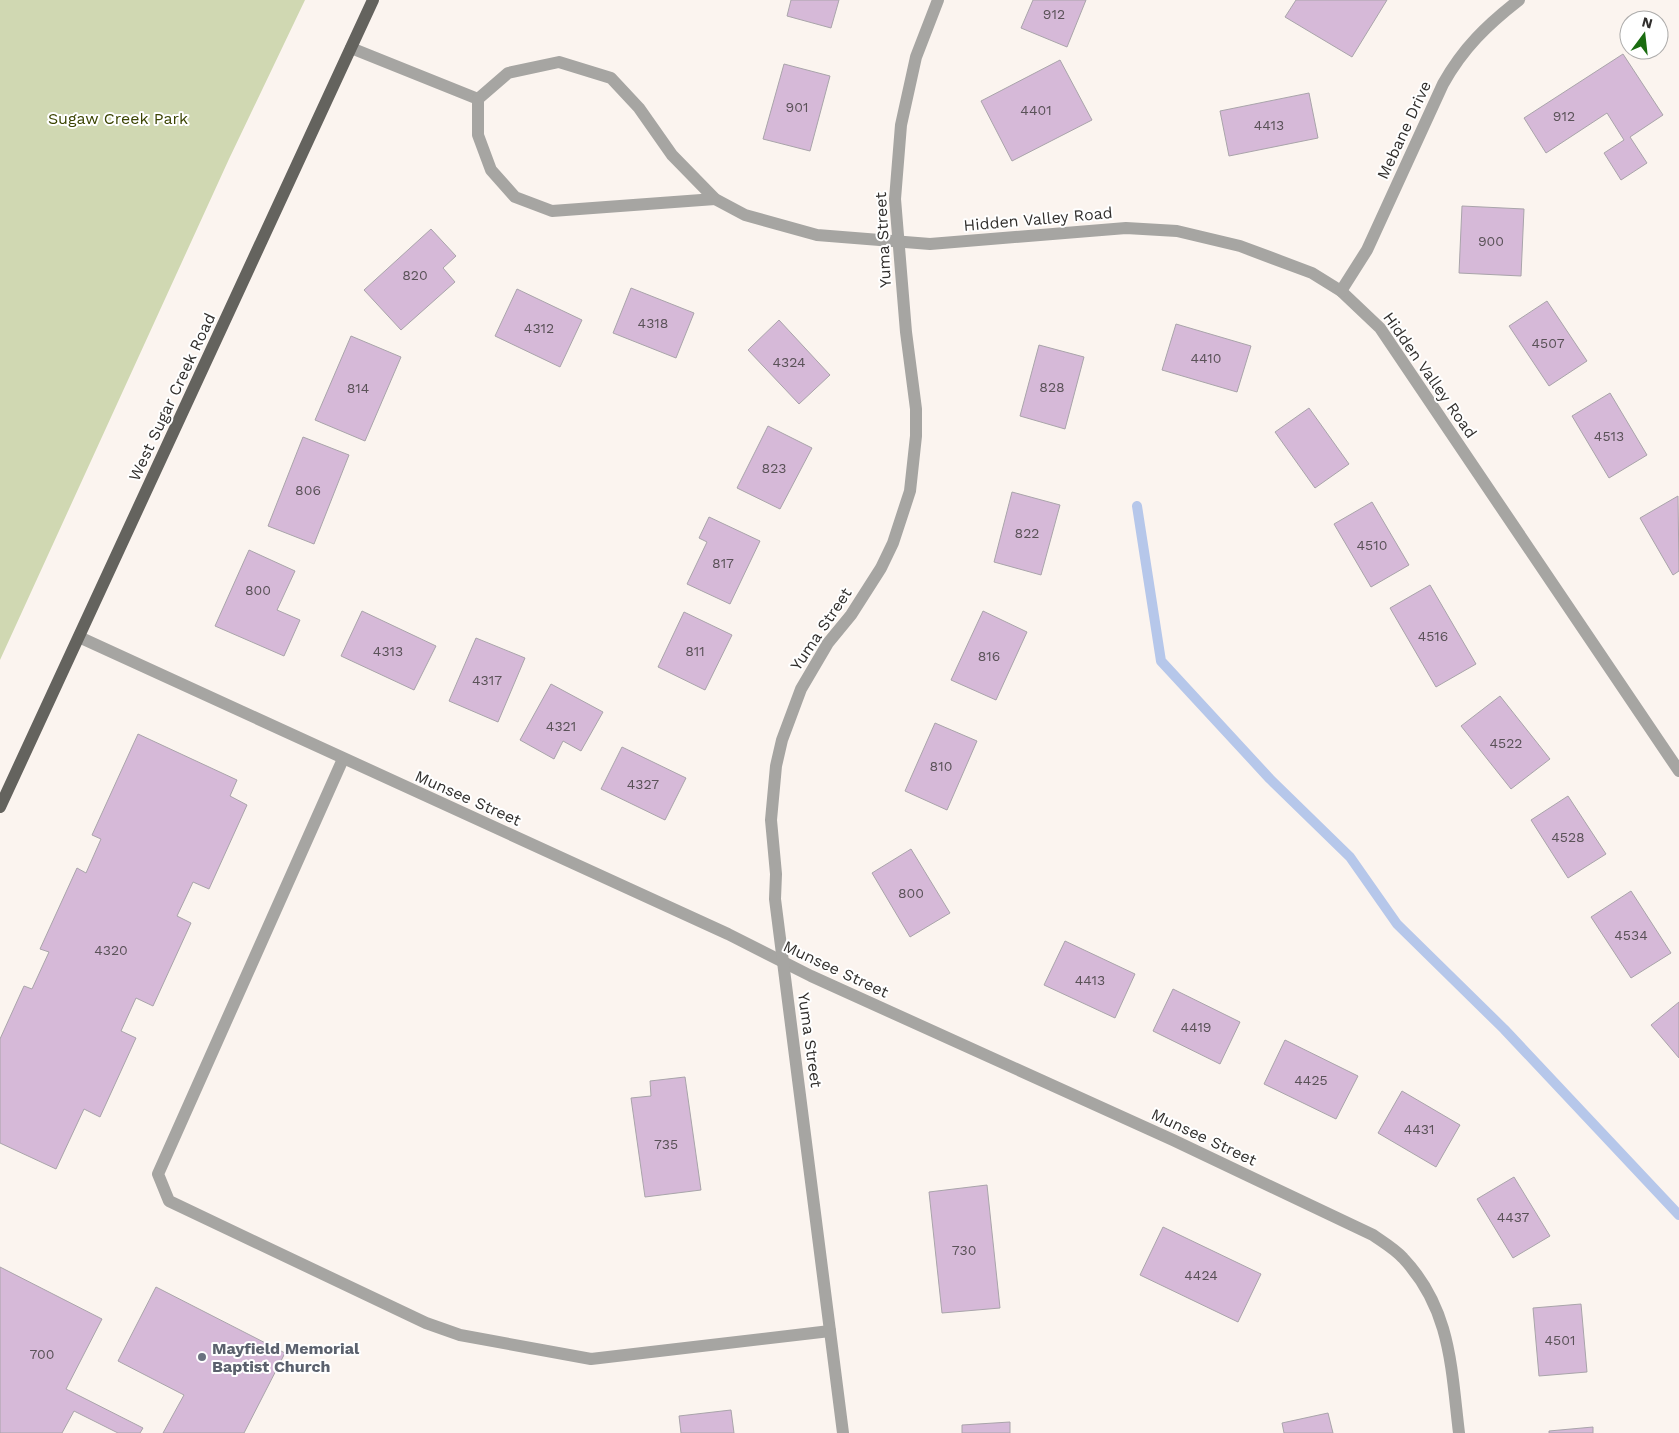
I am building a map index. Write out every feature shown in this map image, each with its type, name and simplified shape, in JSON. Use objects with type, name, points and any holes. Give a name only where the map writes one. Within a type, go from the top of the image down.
[{"type":"main road","name":"West Sugar Creek Road","points":[[0,807],[374,0]]},
{"type":"street","name":"Yuma Street","points":[[843,1433],[775,899],[776,874],[771,820],[776,766],[782,740],[801,689],[828,642],[851,615],[881,568],[892,543],[910,490],[916,436],[916,409],[906,332],[895,199],[901,125],[916,57],[938,0]]},
{"type":"street","name":"Mebane Drive","points":[[1341,291],[1367,250],[1443,84],[1455,63],[1486,25],[1519,0]]},
{"type":"street","points":[[351,48],[478,99],[478,135],[490,170],[514,197],[552,211],[715,199]]},
{"type":"street","name":"Hidden Valley Road","points":[[478,99],[508,73],[559,62],[611,78],[639,108],[672,155],[715,199],[745,215],[817,235],[930,244],[1126,228],[1178,230],[1240,246],[1312,273],[1341,291],[1380,328],[1679,771]]},
{"type":"street","name":"Munsee Street","points":[[79,637],[728,934],[783,962],[1373,1234],[1402,1256],[1426,1285],[1442,1318],[1451,1362],[1459,1433]]},
{"type":"street","points":[[343,759],[158,1174],[168,1202],[426,1323],[460,1335],[591,1359],[830,1331]]},
{"type":"green space","name":"Sugaw Creek Park","points":[[0,0],[305,0],[229,159],[0,660]]},
{"type":"building","points":[[791,0],[839,0],[831,28],[787,16]]},
{"type":"building","points":[[1033,0],[1086,0],[1067,47],[1021,28]]},
{"type":"building","points":[[1296,0],[1387,0],[1352,57],[1285,17]]},
{"type":"building","points":[[1619,57],[1619,60],[1627,60],[1663,115],[1630,137],[1647,163],[1621,180],[1604,153],[1624,140],[1607,113],[1546,153],[1524,118]]},
{"type":"building","points":[[1060,60],[1092,120],[1012,161],[981,101]]},
{"type":"building","points":[[784,64],[830,76],[810,151],[763,139]]},
{"type":"building","points":[[1309,93],[1318,138],[1229,156],[1220,111]]},
{"type":"building","points":[[1462,206],[1524,209],[1521,276],[1459,273]]},
{"type":"building","points":[[431,229],[456,256],[443,268],[455,282],[401,330],[364,290]]},
{"type":"building","points":[[631,288],[694,313],[676,358],[613,333]]},
{"type":"building","points":[[517,289],[582,320],[560,367],[495,336]]},
{"type":"building","points":[[1547,301],[1587,361],[1549,386],[1509,326]]},
{"type":"building","points":[[779,320],[830,375],[799,404],[748,350]]},
{"type":"building","points":[[1176,324],[1251,346],[1237,392],[1162,370]]},
{"type":"building","points":[[351,336],[401,357],[365,441],[315,420]]},
{"type":"building","points":[[1039,345],[1084,357],[1065,429],[1020,416]]},
{"type":"building","points":[[1610,393],[1647,455],[1609,478],[1572,416]]},
{"type":"building","points":[[1309,408],[1349,464],[1315,488],[1275,432]]},
{"type":"building","points":[[768,426],[812,448],[780,509],[737,488]]},
{"type":"building","points":[[303,437],[349,455],[314,544],[268,526]]},
{"type":"building","points":[[1012,492],[1060,505],[1041,575],[994,562]]},
{"type":"building","points":[[1678,496],[1679,571],[1673,575],[1640,518]]},
{"type":"building","points":[[1372,502],[1409,565],[1371,587],[1334,524]]},
{"type":"building","points":[[709,517],[760,541],[730,604],[687,584],[707,542],[699,538]]},
{"type":"building","points":[[249,550],[295,571],[277,610],[300,620],[284,656],[215,626]]},
{"type":"building","points":[[1430,585],[1476,664],[1436,687],[1390,608]]},
{"type":"building","points":[[362,611],[436,646],[414,690],[341,656]]},
{"type":"building","points":[[983,611],[1027,632],[996,700],[951,680]]},
{"type":"building","points":[[684,612],[732,635],[705,690],[658,667]]},
{"type":"building","points":[[476,638],[525,658],[498,722],[449,701]]},
{"type":"building","points":[[551,684],[603,712],[581,751],[563,741],[554,759],[520,740]]},
{"type":"building","points":[[1500,696],[1550,759],[1511,789],[1461,726]]},
{"type":"building","points":[[935,723],[977,741],[947,810],[905,791]]},
{"type":"building","points":[[138,734],[237,780],[230,796],[247,805],[209,889],[193,882],[177,916],[191,923],[153,1006],[136,998],[121,1031],[136,1038],[100,1117],[84,1109],[56,1169],[0,1143],[0,1039],[24,986],[32,989],[49,952],[40,949],[77,868],[86,873],[101,839],[92,835]]},
{"type":"building","points":[[622,747],[686,778],[665,820],[601,789]]},
{"type":"building","points":[[1568,796],[1606,854],[1568,878],[1531,820]]},
{"type":"building","points":[[911,849],[950,913],[910,937],[872,873]]},
{"type":"building","points":[[1631,891],[1671,953],[1631,978],[1591,917]]},
{"type":"building","points":[[1065,941],[1135,974],[1115,1018],[1044,985]]},
{"type":"building","points":[[1173,989],[1240,1022],[1220,1064],[1153,1031]]},
{"type":"building","points":[[1679,1002],[1679,1058],[1651,1025]]},
{"type":"building","points":[[1285,1040],[1358,1076],[1336,1119],[1264,1084]]},
{"type":"building","points":[[685,1077],[701,1190],[645,1197],[631,1098],[651,1096],[650,1081]]},
{"type":"building","points":[[1402,1091],[1460,1125],[1436,1167],[1378,1133]]},
{"type":"building","points":[[1514,1177],[1550,1236],[1513,1258],[1477,1199]]},
{"type":"building","points":[[987,1185],[1000,1308],[942,1313],[929,1192]]},
{"type":"building","points":[[1163,1227],[1261,1274],[1238,1322],[1140,1275]]},
{"type":"building","points":[[0,1267],[102,1319],[66,1389],[143,1428],[140,1433],[118,1433],[74,1411],[62,1433],[0,1433]]},
{"type":"building","name":"Mayfield Memorial Baptist Church","points":[[156,1287],[285,1353],[244,1433],[163,1433],[184,1395],[118,1361]]},
{"type":"building","points":[[1581,1304],[1587,1372],[1539,1376],[1533,1308]]},
{"type":"building","points":[[731,1410],[734,1433],[681,1433],[679,1416]]},
{"type":"building","points":[[1328,1413],[1333,1433],[1284,1433],[1282,1423]]},
{"type":"building","points":[[1010,1422],[1010,1433],[962,1433],[962,1425]]},
{"type":"building","points":[[1593,1427],[1593,1433],[1549,1433],[1549,1431]]},
{"type":"waterway","points":[[1137,506],[1161,661],[1270,779],[1350,857],[1397,924],[1504,1029],[1679,1215]]},
{"type":"place","name":"Mayfield Memorial Baptist Church","points":[[202,1357]]}]
